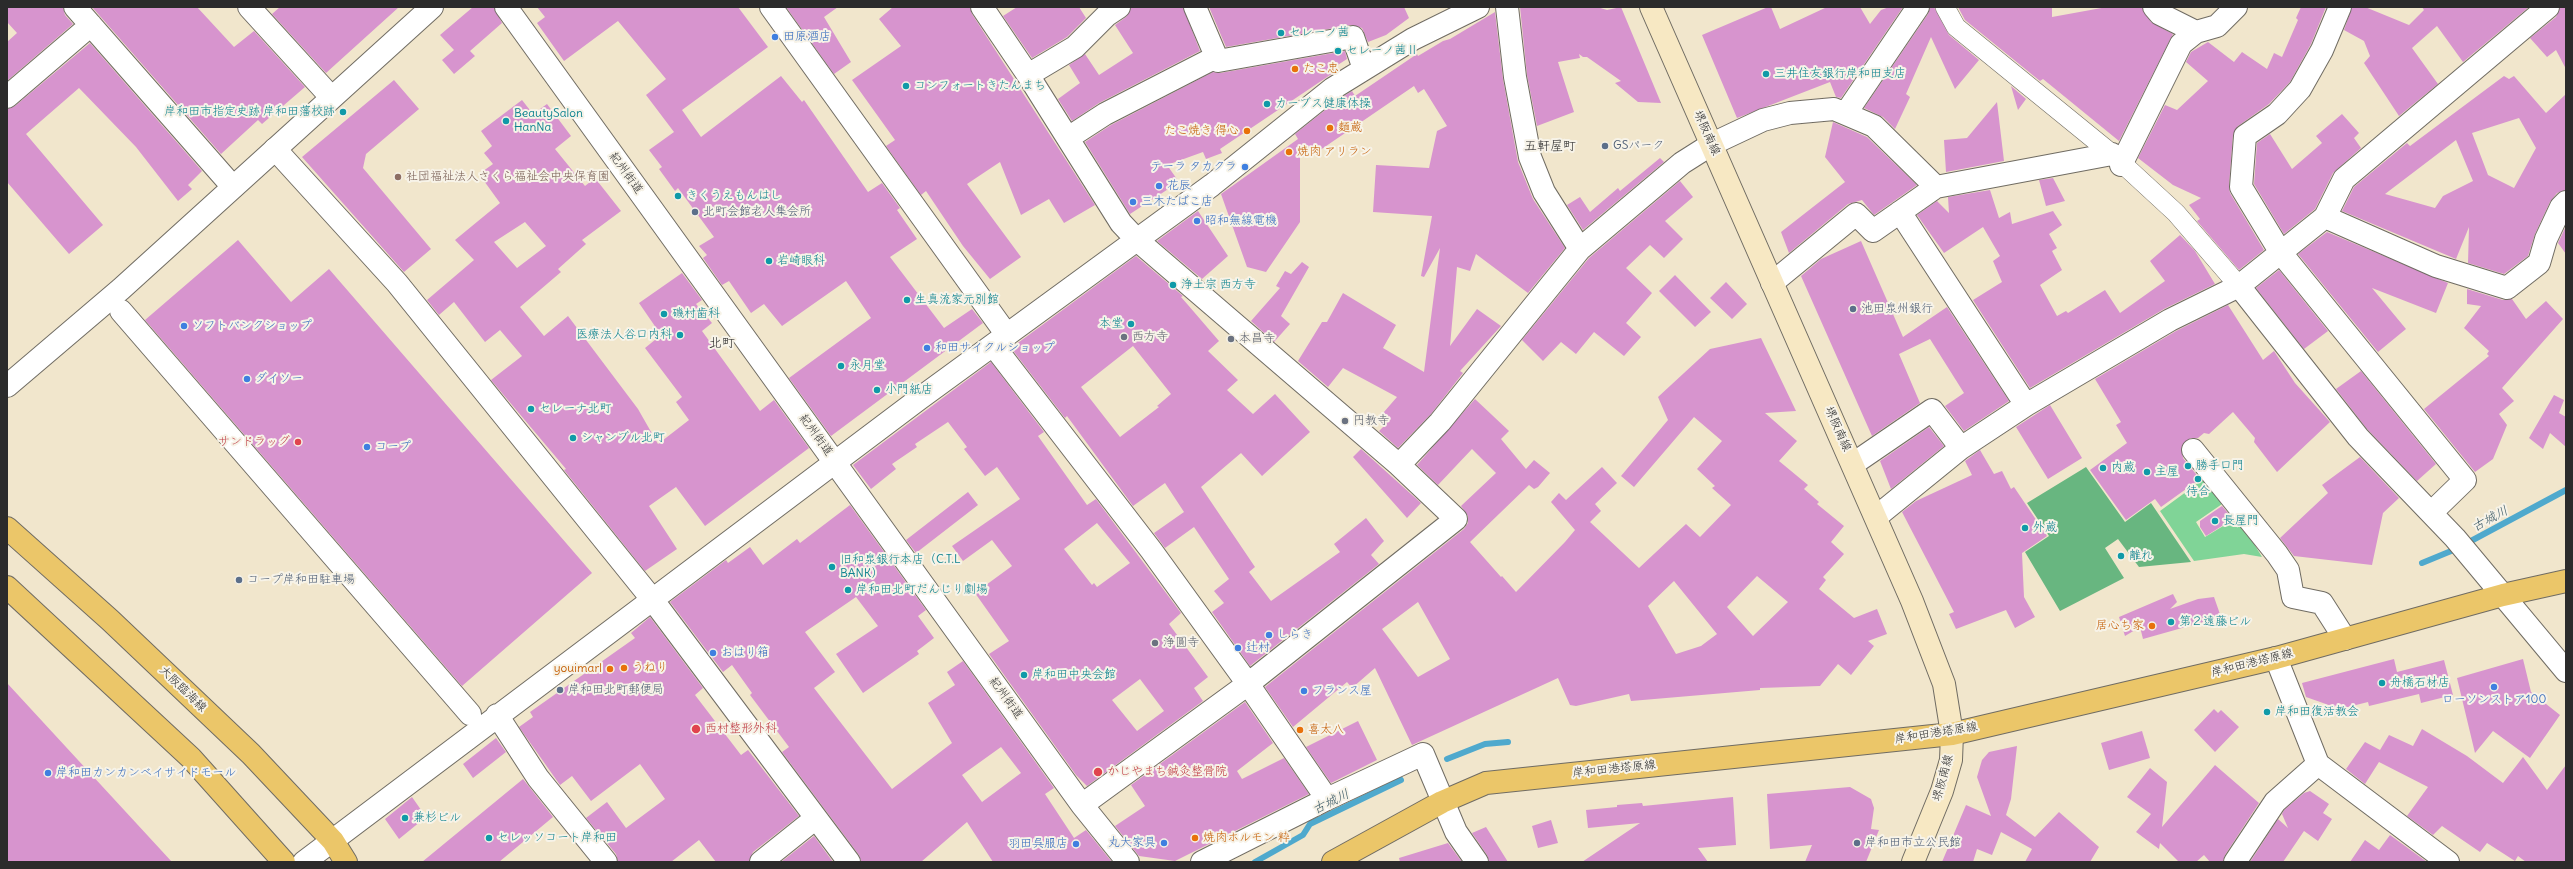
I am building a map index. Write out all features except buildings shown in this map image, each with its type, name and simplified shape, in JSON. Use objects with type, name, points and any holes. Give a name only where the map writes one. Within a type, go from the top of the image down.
[{"type":"main road","name":"堺阪南線","points":[[1651,7],[1876,517],[1912,601],[1944,684],[1952,734],[1951,760],[1942,791],[1912,862]]},
{"type":"main road","name":"大阪臨海線","points":[[7,528],[110,620],[246,749],[333,841],[346,862]]},
{"type":"main road","name":"岸和田港塔原線","points":[[1333,862],[1442,802],[1486,783],[1952,734],[2276,658],[2503,595],[2566,581]]},
{"type":"main road","points":[[7,587],[191,758],[284,862]]},
{"type":"street","points":[[75,7],[234,187]]},
{"type":"street","points":[[249,7],[331,97]]},
{"type":"street","points":[[7,386],[120,290],[432,7]]},
{"type":"street","name":"紀州街道","points":[[506,7],[1082,805],[1128,862]]},
{"type":"street","points":[[771,7],[1000,340],[1248,684],[1327,799]]},
{"type":"street","points":[[982,7],[1028,75],[1122,223],[1137,240],[1399,465],[1456,519],[1248,684],[1082,805]]},
{"type":"street","points":[[1028,75],[1075,48],[1107,15],[1119,7]]},
{"type":"street","points":[[1195,7],[1218,61],[1353,37],[1364,69]]},
{"type":"street","points":[[304,862],[497,715],[835,462],[1212,185],[1332,89],[1413,39],[1478,7]]},
{"type":"street","points":[[1507,7],[1515,77],[1530,157],[1544,192],[1580,248]]},
{"type":"street","points":[[1846,113],[1918,7]]},
{"type":"street","points":[[1944,7],[1956,27],[2117,160],[2176,213],[2238,286],[2358,437],[2432,512],[2566,671]]},
{"type":"street","points":[[2154,7],[2160,14],[2196,32]]},
{"type":"street","points":[[2117,160],[2181,44],[2196,32],[2217,26],[2236,7]]},
{"type":"street","points":[[2340,7],[2322,50],[2300,88],[2277,114],[2245,136],[2242,187],[2281,253],[2465,480],[2432,512]]},
{"type":"street","points":[[1876,517],[1962,448],[2026,406],[2170,320],[2238,286],[2325,217],[2344,179],[2548,7]]},
{"type":"street","points":[[7,97],[90,25]]},
{"type":"street","points":[[1068,138],[1105,114],[1216,57]]},
{"type":"street","points":[[1399,465],[1440,422],[1580,248],[1682,163],[1712,144],[1763,120],[1790,113],[1834,109],[1874,126],[1936,188]]},
{"type":"street","points":[[275,149],[397,283],[652,599],[849,862]]},
{"type":"street","points":[[1772,283],[1856,214],[1874,231],[1936,188],[2117,160]]},
{"type":"street","points":[[2325,217],[2436,266],[2507,288],[2539,263],[2546,239],[2561,207],[2566,202]]},
{"type":"street","points":[[1900,212],[2026,406]]},
{"type":"street","points":[[121,311],[470,714]]},
{"type":"street","points":[[1853,464],[1932,410],[1962,448]]},
{"type":"street","points":[[2193,450],[2282,562],[2293,597],[2322,603],[2345,639]]},
{"type":"street","points":[[2276,658],[2318,764],[2448,862]]},
{"type":"street","points":[[497,715],[538,778],[606,862]]},
{"type":"street","points":[[1202,862],[1327,799],[1423,754],[1442,802],[1456,832],[1477,862]]},
{"type":"street","points":[[2235,862],[2275,802],[2318,764]]},
{"type":"street","points":[[761,862],[816,818]]},
{"type":"street","points":[[333,841],[357,862]]},
{"type":"green space","points":[[2086,467],[2125,522],[2151,503],[2191,562],[2139,567],[2118,539],[2105,548],[2124,578],[2060,611],[2025,552],[2049,536],[2027,503]]},
{"type":"green space","points":[[2205,478],[2225,502],[2196,522],[2205,537],[2238,517],[2262,557],[2244,554],[2194,561],[2160,511]]},
{"type":"waterway","name":"古城川","points":[[2422,563],[2456,549],[2566,490]]},
{"type":"waterway","name":"古城川","points":[[1447,759],[1485,744],[1508,742]]},
{"type":"waterway","name":"古城川","points":[[1255,862],[1303,835],[1310,824],[1401,780]]},
{"type":"place","name":"セレーノ茜","points":[[1281,33]]},
{"type":"place","name":"田原酒店","points":[[775,37]]},
{"type":"place","name":"セレーノ茜Ⅱ","points":[[1338,51]]},
{"type":"place","name":"たこ忠","points":[[1295,69]]},
{"type":"place","name":"三井住友銀行岸和田支店","points":[[1766,74]]},
{"type":"place","name":"コンフォートきたんまち","points":[[906,86]]},
{"type":"place","name":"カーブス健康体操","points":[[1267,104]]},
{"type":"place","name":"岸和田市指定史跡 岸和田藩校跡","points":[[343,112]]},
{"type":"place","name":"BeautySalon HanNa","points":[[506,121]]},
{"type":"place","name":"麵蔵","points":[[1330,128]]},
{"type":"place","name":"たこ焼き 得心","points":[[1247,131]]},
{"type":"place","name":"GSパーク","points":[[1605,146]]},
{"type":"place","name":"焼肉 アリラン","points":[[1289,152]]},
{"type":"place","name":"テーラ タカクラ","points":[[1245,167]]},
{"type":"place","name":"社団福祉法人さくら福祉会中央保育園","points":[[398,177]]},
{"type":"place","name":"花辰","points":[[1159,186]]},
{"type":"place","name":"きくうえもんはし","points":[[678,196]]},
{"type":"place","name":"三木たばこ店","points":[[1133,202]]},
{"type":"place","name":"北町会館老人集会所","points":[[695,212]]},
{"type":"place","name":"昭和無線電機","points":[[1197,221]]},
{"type":"place","name":"岩崎眼科","points":[[769,261]]},
{"type":"place","name":"浄土宗 西方寺","points":[[1173,285]]},
{"type":"place","name":"生真流家元別館","points":[[907,300]]},
{"type":"place","name":"池田泉州銀行","points":[[1853,309]]},
{"type":"place","name":"磯村歯科","points":[[664,314]]},
{"type":"place","name":"本堂","points":[[1131,324]]},
{"type":"place","name":"ソフトバンクショップ","points":[[184,326]]},
{"type":"place","name":"医療法人谷口内科","points":[[680,335]]},
{"type":"place","name":"西方寺","points":[[1124,337]]},
{"type":"place","name":"本昌寺","points":[[1231,339]]},
{"type":"place","name":"和田サイクルショップ","points":[[927,348]]},
{"type":"place","name":"永月堂","points":[[841,366]]},
{"type":"place","name":"ダイソー","points":[[247,379]]},
{"type":"place","name":"小門紙店","points":[[877,390]]},
{"type":"place","name":"セレーナ北町","points":[[531,409]]},
{"type":"place","name":"円教寺","points":[[1345,421]]},
{"type":"place","name":"シャンブル北町","points":[[573,438]]},
{"type":"place","name":"サンドラッグ","points":[[298,442]]},
{"type":"place","name":"コープ","points":[[367,447]]},
{"type":"place","name":"勝手口門","points":[[2188,466]]},
{"type":"place","name":"内蔵","points":[[2103,468]]},
{"type":"place","name":"主屋","points":[[2147,472]]},
{"type":"place","name":"待合","points":[[2198,479]]},
{"type":"place","name":"長屋門","points":[[2215,521]]},
{"type":"place","name":"外蔵","points":[[2025,528]]},
{"type":"place","name":"離れ","points":[[2121,556]]},
{"type":"place","name":"旧和泉銀行本店（C.T.L BANK）","points":[[832,567]]},
{"type":"place","name":"コープ岸和田駐車場","points":[[239,580]]},
{"type":"place","name":"岸和田北町だんじり劇場","points":[[848,590]]},
{"type":"place","name":"第２遠藤ビル","points":[[2171,622]]},
{"type":"place","name":"居心ち家","points":[[2152,626]]},
{"type":"place","name":"しらき","points":[[1269,635]]},
{"type":"place","name":"浄圓寺","points":[[1155,643]]},
{"type":"place","name":"辻村","points":[[1238,648]]},
{"type":"place","name":"おはり箱","points":[[713,653]]},
{"type":"place","name":"うねり","points":[[624,668]]},
{"type":"place","name":"youimarl","points":[[610,669]]},
{"type":"place","name":"岸和田中央会館","points":[[1024,675]]},
{"type":"place","name":"舟橋石材店","points":[[2382,683]]},
{"type":"place","name":"ローソンストア100","points":[[2494,687]]},
{"type":"place","name":"岸和田北町郵便局","points":[[560,690]]},
{"type":"place","name":"フランス屋","points":[[1304,691]]},
{"type":"place","name":"岸和田復活教会","points":[[2267,712]]},
{"type":"place","name":"西村整形外科","points":[[696,729]]},
{"type":"place","name":"喜太八","points":[[1300,730]]},
{"type":"place","name":"かじやまち鍼灸整骨院","points":[[1098,772]]},
{"type":"place","name":"岸和田カンカンベイサイドモール","points":[[48,773]]},
{"type":"place","name":"兼杉ビル","points":[[405,818]]},
{"type":"place","name":"セレッソコート岸和田","points":[[489,838]]},
{"type":"place","name":"焼肉ホルモン 粋","points":[[1195,838]]},
{"type":"place","name":"丸大家具","points":[[1164,843]]},
{"type":"place","name":"岸和田市立公民館","points":[[1857,843]]},
{"type":"place","name":"羽田呉服店","points":[[1076,844]]},
{"type":"district","name":"五軒屋町","points":[[1550,146]]},
{"type":"district","name":"北町","points":[[722,343]]}]
